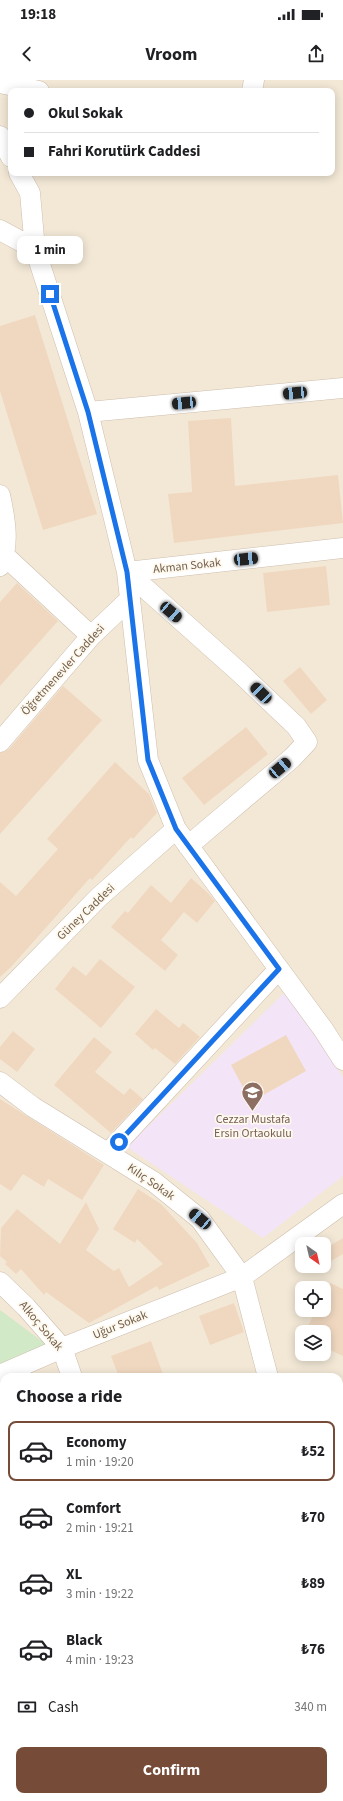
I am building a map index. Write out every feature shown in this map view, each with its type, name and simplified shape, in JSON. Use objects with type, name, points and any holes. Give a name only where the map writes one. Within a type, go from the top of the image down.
[{"type":"street","points":[[0,83],[24,88]]},
{"type":"street","points":[[0,136],[8,151]]},
{"type":"street","points":[[21,176],[30,193],[35,249],[88,412],[127,572],[148,760],[176,829],[323,1029],[343,1060]]},
{"type":"street","points":[[0,230],[35,249]]},
{"type":"street","points":[[88,412],[343,388]]},
{"type":"street","points":[[0,495],[5,518],[2,561],[91,636]]},
{"type":"street","name":"Akman Sokak","points":[[127,572],[343,548]]},
{"type":"street","points":[[127,572],[238,671],[296,726],[307,742],[292,758],[188,846]]},
{"type":"street","name":"Öğretmenevler Caddesi","points":[[0,742],[91,636],[129,600]]},
{"type":"street","name":"Güney Caddesi","points":[[0,998],[99,897],[176,829]]},
{"type":"street","points":[[108,1153],[279,969]]},
{"type":"street","name":"Kılıç Sokak","points":[[0,1082],[33,1107],[154,1182],[200,1219],[242,1277]]},
{"type":"street","name":"Uğur Sokak","points":[[5,1373],[62,1348],[242,1277],[343,1204]]},
{"type":"street","points":[[242,1277],[267,1373]]},
{"type":"street","name":"Alkoç Sokak","points":[[0,1282],[26,1307],[62,1348],[71,1373]]},
{"type":"shaded area","points":[[0,80],[343,80],[343,1373],[0,1373]]},
{"type":"shaded area","name":"Cezzar Mustafa Ersin Ortaokulu","points":[[285,992],[343,1077],[343,1176],[263,1238],[127,1147]]},
{"type":"green space","points":[[0,1310],[47,1345],[0,1366]]},
{"type":"building","points":[[35,315],[97,514],[43,530],[0,391],[0,326]]},
{"type":"building","points":[[231,418],[235,486],[338,475],[343,523],[174,543],[168,494],[192,492],[188,421]]},
{"type":"building","points":[[326,566],[330,605],[267,612],[263,573]]},
{"type":"building","points":[[17,583],[58,621],[0,686],[0,602]]},
{"type":"building","points":[[300,667],[327,700],[311,714],[283,681]]},
{"type":"building","points":[[63,686],[102,720],[0,834],[0,753],[9,749]]},
{"type":"building","points":[[246,727],[268,754],[204,805],[182,778]]},
{"type":"building","points":[[115,762],[149,794],[157,813],[133,839],[131,837],[92,880],[90,878],[11,967],[0,977],[0,882],[16,896],[58,849],[47,839]]},
{"type":"building","points":[[191,878],[215,901],[197,923],[184,912],[161,940],[178,955],[165,971],[111,927],[125,911],[128,913],[151,885],[171,903]]},
{"type":"building","points":[[100,959],[135,987],[101,1028],[55,989],[73,966],[86,976]]},
{"type":"building","points":[[156,1009],[179,1028],[183,1023],[200,1037],[175,1064],[155,1048],[153,1050],[135,1034]]},
{"type":"building","points":[[13,1031],[35,1049],[17,1072],[0,1059],[0,1047]]},
{"type":"building","points":[[286,1035],[306,1071],[251,1102],[231,1065]]},
{"type":"building","points":[[94,1037],[112,1052],[95,1072],[124,1095],[130,1088],[143,1099],[111,1133],[54,1085]]},
{"type":"building","points":[[0,1099],[104,1165],[82,1200],[48,1179],[44,1187],[23,1174],[11,1191],[0,1184]]},
{"type":"building","points":[[138,1189],[161,1204],[197,1243],[210,1266],[159,1290],[157,1286],[89,1323],[46,1292],[44,1295],[21,1269],[16,1274],[5,1264],[7,1262],[0,1256],[1,1228],[17,1209],[60,1244],[86,1202],[99,1229],[86,1250],[114,1271],[119,1268],[129,1287],[163,1264],[137,1239],[135,1243],[113,1229]]},
{"type":"building","points":[[343,1238],[343,1254],[331,1261],[331,1245]]},
{"type":"building","points":[[331,1283],[343,1289],[343,1356],[331,1350],[331,1325],[308,1325],[312,1317],[331,1317]]},
{"type":"building","points":[[234,1303],[244,1332],[210,1345],[199,1316]]},
{"type":"building","points":[[151,1341],[163,1373],[117,1373],[111,1356]]},
{"type":"place","name":"Cezzar Mustafa Ersin Ortaokulu","points":[[253,1112]]},
{"type":"route","points":[[50,294],[88,412],[127,572],[148,760],[176,829],[279,969],[119,1142]]}]
